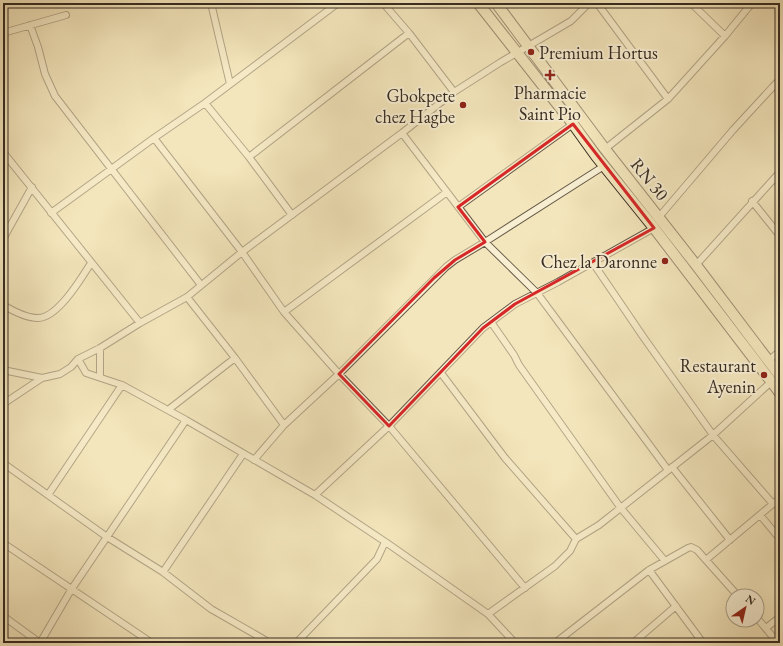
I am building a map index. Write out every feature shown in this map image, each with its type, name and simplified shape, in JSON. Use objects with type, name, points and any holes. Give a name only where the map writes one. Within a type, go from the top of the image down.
[{"type":"main road","name":"RN 30","points":[[478,3],[654,228],[780,393]]},
{"type":"main road","name":"RN 30","points":[[496,3],[605,149],[696,265],[780,376]]},
{"type":"street","points":[[51,213],[205,103],[338,3]]},
{"type":"street","points":[[382,3],[409,33],[454,92]]},
{"type":"street","points":[[3,404],[42,378],[60,374],[71,367],[78,360],[187,296],[242,252],[402,133],[454,92],[517,52],[571,21],[590,3]]},
{"type":"street","points":[[597,3],[668,98]]},
{"type":"street","points":[[691,3],[725,36]]},
{"type":"street","points":[[605,149],[668,98],[725,36],[752,3]]},
{"type":"street","points":[[212,4],[230,84]]},
{"type":"street","points":[[3,33],[66,15]]},
{"type":"street","points":[[30,26],[38,47],[45,74],[55,96],[201,285]]},
{"type":"street","points":[[249,157],[409,33]]},
{"type":"street","points":[[658,217],[733,130],[780,79]]},
{"type":"street","points":[[205,103],[249,157],[292,215]]},
{"type":"street","points":[[458,207],[573,124]]},
{"type":"street","points":[[402,133],[485,242],[537,293],[670,469],[730,540]]},
{"type":"street","points":[[154,138],[242,252],[284,312],[339,374],[389,426],[525,588]]},
{"type":"street","points":[[3,152],[140,323]]},
{"type":"street","points":[[254,460],[284,425],[339,374],[438,275],[455,260],[604,166]]},
{"type":"street","points":[[696,265],[780,172]]},
{"type":"street","points":[[3,240],[32,187]]},
{"type":"street","points":[[284,312],[447,192]]},
{"type":"street","points":[[752,202],[780,236]]},
{"type":"street","points":[[315,495],[389,426],[483,328],[515,304],[593,263],[654,228]]},
{"type":"street","points":[[3,305],[15,312],[40,318],[49,314],[68,298],[91,263]]},
{"type":"street","points":[[593,263],[712,435],[774,504]]},
{"type":"street","points":[[187,296],[284,425]]},
{"type":"street","points":[[491,322],[514,354],[519,365],[620,507],[665,561]]},
{"type":"street","points":[[100,348],[100,377]]},
{"type":"street","points":[[768,361],[780,351]]},
{"type":"street","points":[[168,410],[235,358]]},
{"type":"street","points":[[78,360],[86,373],[122,385],[186,420],[315,495],[488,614],[515,643]]},
{"type":"street","points":[[3,370],[42,378]]},
{"type":"street","points":[[441,373],[505,458],[576,539]]},
{"type":"street","points":[[488,614],[555,566],[570,551],[576,539],[599,525],[670,469],[712,435],[771,382]]},
{"type":"street","points":[[48,495],[122,385]]},
{"type":"street","points":[[3,616],[40,643],[72,590],[186,420]]},
{"type":"street","points":[[163,572],[243,454]]},
{"type":"street","points":[[3,462],[107,537],[163,572],[212,609],[268,643]]},
{"type":"street","points":[[707,559],[780,498]]},
{"type":"street","points":[[760,515],[780,539]]},
{"type":"street","points":[[296,643],[377,559],[385,542]]},
{"type":"street","points":[[3,543],[152,643]]},
{"type":"street","points":[[555,643],[649,570],[691,547],[707,559],[731,588]]},
{"type":"street","points":[[649,570],[703,643]]},
{"type":"street","points":[[633,643],[676,606]]},
{"type":"street","points":[[778,643],[766,628],[780,617]]},
{"type":"highlighted area","points":[[573,124],[654,228],[515,304],[483,328],[389,426],[339,374],[434,278],[455,260],[485,242],[458,207]]},
{"type":"place","name":"Premium Hortus","points":[[531,52]]},
{"type":"place","name":"Pharmacie Saint Pio","points":[[550,75]]},
{"type":"place","name":"Gbokpete chez Hagbe","points":[[463,105]]},
{"type":"place","name":"Chez la Daronne","points":[[665,261]]},
{"type":"place","name":"Restaurant Ayenin","points":[[764,375]]}]
